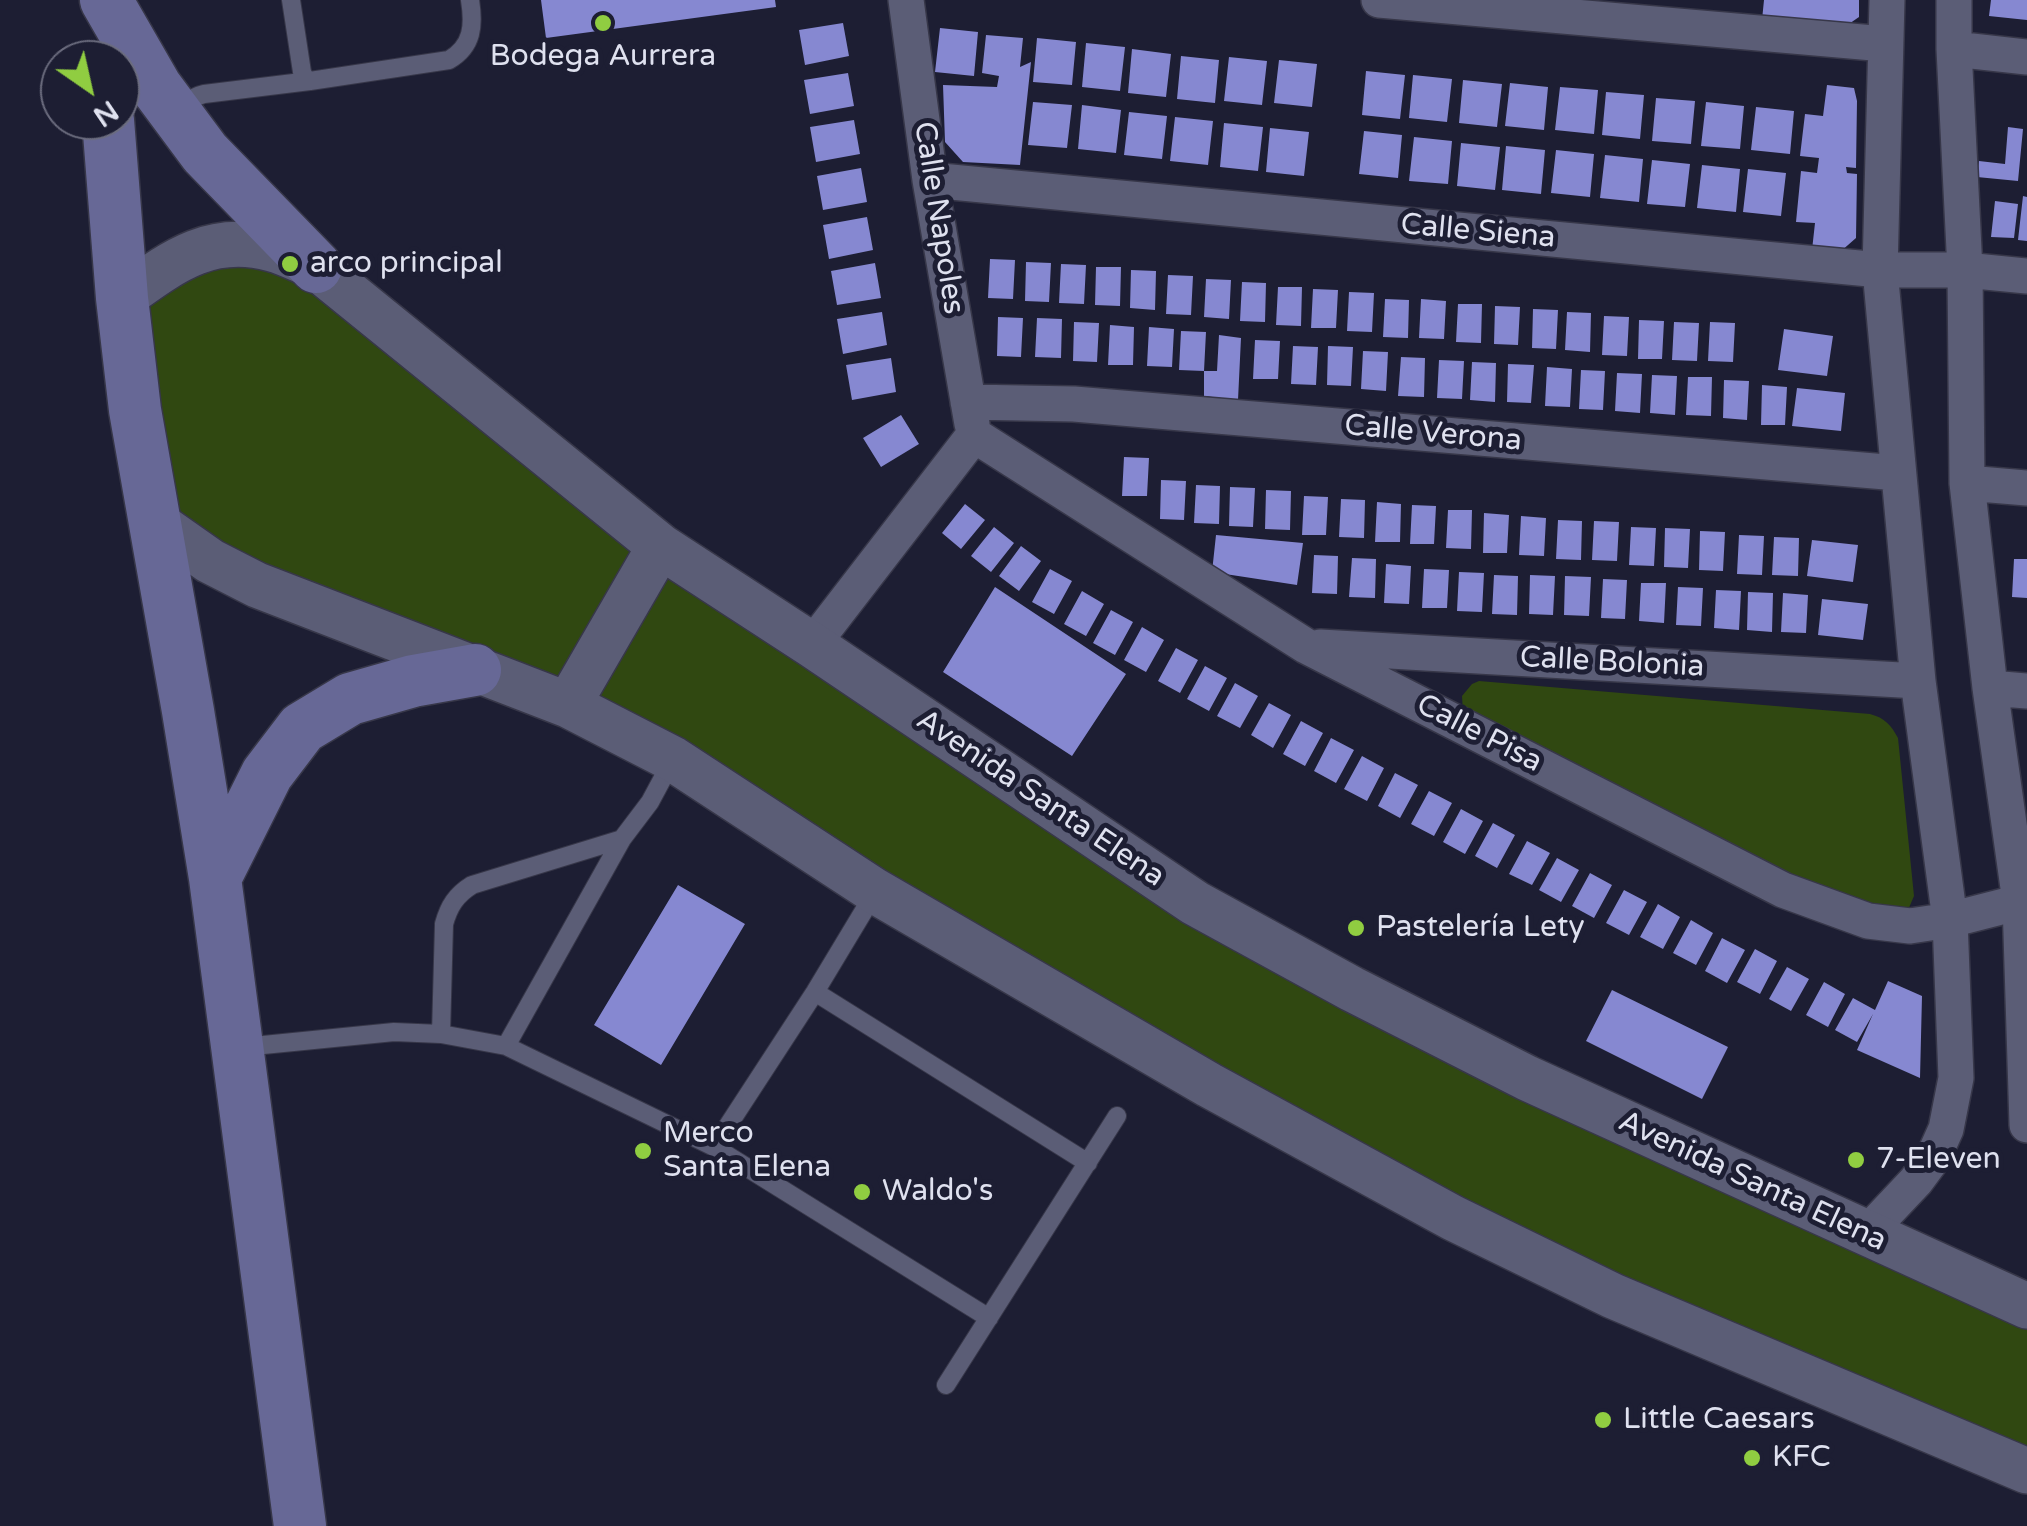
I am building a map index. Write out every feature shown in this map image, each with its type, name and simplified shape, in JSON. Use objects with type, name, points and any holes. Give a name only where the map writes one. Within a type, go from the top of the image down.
[{"type":"main road","points":[[98,0],[101,40]]},
{"type":"main road","points":[[106,0],[156,87],[205,153],[316,267]]},
{"type":"main road","points":[[110,140],[135,410],[215,878],[300,1526]]},
{"type":"main road","points":[[215,878],[267,774],[302,728],[350,699],[413,681],[476,670]]},
{"type":"street","name":"Calle Napoles","points":[[906,0],[930,180],[971,419]]},
{"type":"street","points":[[1380,0],[1884,44]]},
{"type":"street","points":[[1866,1234],[1933,1158],[1946,1129],[1956,1078],[1950,920],[1918,680],[1880,270],[1886,0]]},
{"type":"street","points":[[1954,0],[1967,483],[1990,688],[2023,903],[2027,1125]]},
{"type":"street","points":[[1954,49],[2027,56]]},
{"type":"street","name":"Calle Siena","points":[[930,180],[1880,270],[1964,270],[2027,276]]},
{"type":"street","name":"Avenida Santa Elena","points":[[122,298],[169,264],[213,247],[234,244],[272,249],[316,267],[660,546],[1195,903],[1527,1078],[2027,1306]]},
{"type":"street","name":"Calle Verona","points":[[971,419],[1074,404],[1898,473]]},
{"type":"street","points":[[812,645],[971,419]]},
{"type":"street","name":"Calle Pisa","points":[[971,419],[1306,646],[1783,890],[1868,921],[1910,926],[2023,903]]},
{"type":"street","points":[[1967,483],[2027,488]]},
{"type":"street","points":[[156,524],[210,561],[257,585],[568,705],[673,759],[875,891],[1209,1085],[1453,1218],[1613,1296],[2027,1471]]},
{"type":"street","points":[[568,705],[660,546]]},
{"type":"street","name":"Calle Bolonia","points":[[1306,646],[1918,680]]},
{"type":"street","points":[[1990,688],[2027,690]]},
{"type":"lane","points":[[181,120],[184,106],[204,94],[449,60],[462,50],[473,29],[470,0]]},
{"type":"lane","points":[[297,1],[302,72],[310,81]]},
{"type":"lane","points":[[506,1046],[622,839],[650,802],[673,759]]},
{"type":"lane","points":[[441,1034],[444,924],[460,892],[622,839]]},
{"type":"lane","points":[[714,1147],[816,992],[875,891]]},
{"type":"lane","points":[[816,992],[1088,1163]]},
{"type":"lane","points":[[238,1047],[394,1032],[441,1034],[506,1046],[714,1147],[988,1318]]},
{"type":"lane","points":[[946,1385],[1117,1116]]},
{"type":"green space","points":[[272,249],[660,546],[1195,903],[2027,1306],[2027,1471],[1613,1296],[673,759],[156,523],[122,298]]},
{"type":"green space","points":[[1479,681],[1870,714],[1880,718],[1898,738],[1914,896],[1908,910],[1867,912],[1469,718],[1463,712],[1462,696]]},
{"type":"building","name":"Bodega Aurrera","points":[[541,0],[775,0],[776,7],[546,38]]},
{"type":"building","points":[[1764,0],[1859,0],[1859,17],[1843,28],[1762,20]]},
{"type":"building","points":[[1991,0],[2027,0],[2027,20],[1989,16]]},
{"type":"building","points":[[843,23],[849,56],[805,65],[799,30]]},
{"type":"building","points":[[940,28],[978,32],[974,76],[935,72]]},
{"type":"building","points":[[986,35],[1023,38],[1020,67],[1031,62],[1020,165],[963,162],[945,142],[943,85],[997,87],[999,76],[982,73]]},
{"type":"building","points":[[1037,38],[1076,42],[1072,85],[1033,82]]},
{"type":"building","points":[[1086,43],[1125,47],[1120,91],[1082,87]]},
{"type":"building","points":[[1132,49],[1171,54],[1166,97],[1128,93]]},
{"type":"building","points":[[1181,56],[1219,60],[1215,103],[1177,99]]},
{"type":"building","points":[[1229,57],[1267,61],[1262,105],[1224,101]]},
{"type":"building","points":[[1279,60],[1317,64],[1312,107],[1274,103]]},
{"type":"building","points":[[1366,71],[1405,75],[1400,119],[1362,115]]},
{"type":"building","points":[[848,73],[854,106],[810,114],[804,80]]},
{"type":"building","points":[[1413,75],[1452,79],[1447,122],[1409,118]]},
{"type":"building","points":[[1463,80],[1502,84],[1497,127],[1459,123]]},
{"type":"building","points":[[1510,83],[1548,87],[1544,130],[1505,126]]},
{"type":"building","points":[[1827,85],[1854,88],[1857,101],[1856,168],[1846,167],[1847,173],[1857,174],[1856,238],[1840,252],[1812,250],[1815,223],[1796,222],[1801,171],[1817,173],[1819,158],[1800,156],[1805,114],[1823,116]]},
{"type":"building","points":[[1560,87],[1598,90],[1594,134],[1555,130]]},
{"type":"building","points":[[1606,92],[1644,95],[1640,139],[1602,135]]},
{"type":"building","points":[[1656,98],[1695,101],[1691,144],[1652,141]]},
{"type":"building","points":[[1033,102],[1072,105],[1067,148],[1028,145]]},
{"type":"building","points":[[1706,102],[1744,106],[1740,149],[1701,146]]},
{"type":"building","points":[[1082,105],[1121,110],[1116,153],[1078,149]]},
{"type":"building","points":[[1756,107],[1794,111],[1790,154],[1751,150]]},
{"type":"building","points":[[1129,112],[1167,116],[1162,159],[1124,155]]},
{"type":"building","points":[[1175,117],[1213,121],[1208,165],[1170,161]]},
{"type":"building","points":[[854,120],[860,154],[816,162],[810,127]]},
{"type":"building","points":[[1224,123],[1263,127],[1258,171],[1220,167]]},
{"type":"building","points":[[2008,127],[2023,129],[2018,181],[1977,177],[1979,161],[2005,164]]},
{"type":"building","points":[[1270,128],[1309,132],[1304,176],[1266,172]]},
{"type":"building","points":[[1364,131],[1402,135],[1398,178],[1359,174]]},
{"type":"building","points":[[1414,137],[1452,141],[1448,184],[1409,181]]},
{"type":"building","points":[[1461,143],[1500,147],[1495,190],[1457,186]]},
{"type":"building","points":[[1506,146],[1545,150],[1541,194],[1502,190]]},
{"type":"building","points":[[1556,150],[1594,154],[1590,197],[1551,193]]},
{"type":"building","points":[[1605,155],[1643,159],[1639,202],[1600,198]]},
{"type":"building","points":[[1652,160],[1690,164],[1685,207],[1647,204]]},
{"type":"building","points":[[1702,165],[1740,169],[1736,212],[1697,208]]},
{"type":"building","points":[[861,168],[867,202],[823,210],[817,176]]},
{"type":"building","points":[[1748,169],[1786,173],[1781,216],[1743,212]]},
{"type":"building","points":[[2023,196],[2027,197],[2027,241],[2018,240]]},
{"type":"building","points":[[1995,201],[2018,204],[2014,238],[1991,237]]},
{"type":"building","points":[[867,217],[873,250],[829,259],[823,225]]},
{"type":"building","points":[[990,259],[1015,260],[1013,299],[988,298]]},
{"type":"building","points":[[1026,262],[1051,263],[1049,302],[1025,301]]},
{"type":"building","points":[[875,263],[881,298],[837,305],[831,271]]},
{"type":"building","points":[[1061,264],[1086,265],[1084,304],[1059,303]]},
{"type":"building","points":[[1096,267],[1121,267],[1120,306],[1095,305]]},
{"type":"building","points":[[1131,270],[1156,271],[1155,310],[1130,308]]},
{"type":"building","points":[[1168,275],[1193,276],[1191,315],[1166,314]]},
{"type":"building","points":[[1206,279],[1231,280],[1229,319],[1204,317]]},
{"type":"building","points":[[1242,282],[1266,283],[1265,322],[1240,321]]},
{"type":"building","points":[[1278,287],[1302,287],[1301,326],[1276,325]]},
{"type":"building","points":[[1313,289],[1338,290],[1336,328],[1311,328]]},
{"type":"building","points":[[1349,292],[1374,293],[1372,332],[1347,331]]},
{"type":"building","points":[[1385,299],[1409,300],[1408,338],[1383,337]]},
{"type":"building","points":[[1421,299],[1446,301],[1444,339],[1419,338]]},
{"type":"building","points":[[1458,304],[1482,304],[1481,343],[1456,342]]},
{"type":"building","points":[[1495,306],[1520,307],[1518,345],[1494,344]]},
{"type":"building","points":[[1533,309],[1558,310],[1556,349],[1532,348]]},
{"type":"building","points":[[882,312],[887,345],[843,354],[837,319]]},
{"type":"building","points":[[1567,312],[1591,313],[1590,352],[1565,350]]},
{"type":"building","points":[[1604,316],[1629,317],[1627,356],[1602,355]]},
{"type":"building","points":[[998,317],[1023,318],[1021,357],[997,356]]},
{"type":"building","points":[[1037,318],[1062,319],[1061,358],[1035,357]]},
{"type":"building","points":[[1639,320],[1664,321],[1662,359],[1638,359]]},
{"type":"building","points":[[1074,322],[1099,323],[1097,362],[1073,361]]},
{"type":"building","points":[[1674,322],[1699,323],[1697,361],[1672,360]]},
{"type":"building","points":[[1710,322],[1735,323],[1733,362],[1708,361]]},
{"type":"building","points":[[1110,325],[1134,327],[1133,365],[1108,365]]},
{"type":"building","points":[[1149,327],[1174,329],[1172,367],[1147,366]]},
{"type":"building","points":[[1784,329],[1833,336],[1827,376],[1778,370]]},
{"type":"building","points":[[1181,331],[1206,332],[1204,371],[1179,370]]},
{"type":"building","points":[[1219,335],[1241,338],[1238,400],[1204,396],[1204,371],[1217,371]]},
{"type":"building","points":[[1255,340],[1280,341],[1278,379],[1253,379]]},
{"type":"building","points":[[1293,346],[1318,347],[1316,385],[1291,384]]},
{"type":"building","points":[[1328,346],[1353,347],[1351,386],[1327,385]]},
{"type":"building","points":[[1363,351],[1388,352],[1386,391],[1361,389]]},
{"type":"building","points":[[1401,357],[1425,358],[1424,397],[1398,396]]},
{"type":"building","points":[[891,358],[896,392],[852,400],[846,365]]},
{"type":"building","points":[[1439,360],[1464,361],[1462,399],[1437,398]]},
{"type":"building","points":[[1472,362],[1496,363],[1495,402],[1470,400]]},
{"type":"building","points":[[1508,364],[1534,365],[1531,403],[1507,402]]},
{"type":"building","points":[[1547,367],[1572,369],[1570,407],[1545,406]]},
{"type":"building","points":[[1581,370],[1605,371],[1603,410],[1579,409]]},
{"type":"building","points":[[1617,373],[1642,374],[1640,413],[1615,411]]},
{"type":"building","points":[[1652,375],[1677,376],[1675,415],[1650,413]]},
{"type":"building","points":[[1688,377],[1712,377],[1711,416],[1686,415]]},
{"type":"building","points":[[1724,380],[1749,381],[1747,420],[1723,418]]},
{"type":"building","points":[[1762,385],[1787,387],[1785,425],[1761,425]]},
{"type":"building","points":[[1797,388],[1845,393],[1841,431],[1792,426]]},
{"type":"building","points":[[901,415],[919,444],[881,467],[863,438]]},
{"type":"building","points":[[1124,457],[1149,458],[1147,496],[1122,496]]},
{"type":"building","points":[[1161,480],[1186,481],[1184,520],[1160,519]]},
{"type":"building","points":[[1196,485],[1220,486],[1219,524],[1194,523]]},
{"type":"building","points":[[1230,487],[1255,488],[1253,527],[1229,526]]},
{"type":"building","points":[[1266,490],[1291,491],[1290,530],[1265,529]]},
{"type":"building","points":[[1304,496],[1328,497],[1326,535],[1302,535]]},
{"type":"building","points":[[1341,499],[1365,500],[1364,538],[1339,537]]},
{"type":"building","points":[[1377,502],[1401,504],[1400,542],[1375,542]]},
{"type":"building","points":[[965,504],[985,520],[961,549],[942,533]]},
{"type":"building","points":[[1412,505],[1436,506],[1434,544],[1410,544]]},
{"type":"building","points":[[1448,510],[1472,510],[1471,549],[1446,548]]},
{"type":"building","points":[[1484,513],[1509,515],[1507,553],[1483,553]]},
{"type":"building","points":[[1521,516],[1546,518],[1544,556],[1519,555]]},
{"type":"building","points":[[1558,520],[1582,521],[1581,560],[1556,559]]},
{"type":"building","points":[[1594,521],[1619,522],[1617,561],[1592,560]]},
{"type":"building","points":[[994,527],[1014,543],[991,572],[971,556]]},
{"type":"building","points":[[1631,527],[1656,528],[1654,566],[1629,565]]},
{"type":"building","points":[[1665,528],[1690,529],[1688,568],[1664,567]]},
{"type":"building","points":[[1700,531],[1725,532],[1723,571],[1699,570]]},
{"type":"building","points":[[1216,535],[1303,543],[1297,585],[1212,572]]},
{"type":"building","points":[[1739,535],[1764,536],[1762,575],[1737,574]]},
{"type":"building","points":[[1774,537],[1799,538],[1798,576],[1772,575]]},
{"type":"building","points":[[1812,540],[1858,545],[1853,582],[1807,576]]},
{"type":"building","points":[[1021,546],[1041,561],[1019,591],[999,576]]},
{"type":"building","points":[[1314,555],[1338,556],[1337,594],[1312,593]]},
{"type":"building","points":[[1352,558],[1376,559],[1375,598],[1349,597]]},
{"type":"building","points":[[2014,559],[2027,559],[2027,598],[2012,597]]},
{"type":"building","points":[[1386,564],[1411,566],[1409,604],[1384,603]]},
{"type":"building","points":[[1050,569],[1072,581],[1054,614],[1032,602]]},
{"type":"building","points":[[1424,569],[1449,570],[1447,608],[1422,608]]},
{"type":"building","points":[[1459,572],[1484,573],[1482,612],[1457,611]]},
{"type":"building","points":[[1494,575],[1518,576],[1517,615],[1492,614]]},
{"type":"building","points":[[1530,575],[1555,576],[1553,615],[1529,614]]},
{"type":"building","points":[[1565,576],[1591,577],[1589,616],[1564,615]]},
{"type":"building","points":[[1603,579],[1627,580],[1625,619],[1601,618]]},
{"type":"building","points":[[1641,583],[1666,583],[1664,623],[1639,621]]},
{"type":"building","points":[[995,587],[1126,674],[1072,756],[943,672]]},
{"type":"building","points":[[1678,587],[1703,588],[1701,626],[1676,625]]},
{"type":"building","points":[[1716,590],[1741,591],[1739,630],[1714,628]]},
{"type":"building","points":[[1082,591],[1104,604],[1086,636],[1064,624]]},
{"type":"building","points":[[1748,592],[1773,593],[1772,632],[1747,630]]},
{"type":"building","points":[[1783,593],[1808,595],[1806,633],[1781,632]]},
{"type":"building","points":[[1822,599],[1868,604],[1863,640],[1818,635]]},
{"type":"building","points":[[1111,610],[1133,622],[1115,655],[1093,643]]},
{"type":"building","points":[[1142,627],[1164,640],[1146,672],[1124,660]]},
{"type":"building","points":[[1176,648],[1198,660],[1180,693],[1158,681]]},
{"type":"building","points":[[1205,666],[1227,678],[1209,711],[1187,699]]},
{"type":"building","points":[[1235,683],[1258,696],[1240,728],[1217,716]]},
{"type":"building","points":[[1269,703],[1291,715],[1273,748],[1251,735]]},
{"type":"building","points":[[1301,721],[1323,733],[1305,766],[1283,754]]},
{"type":"building","points":[[1331,738],[1354,750],[1336,783],[1314,771]]},
{"type":"building","points":[[1362,756],[1384,768],[1367,801],[1344,789]]},
{"type":"building","points":[[1395,773],[1418,785],[1400,818],[1378,806]]},
{"type":"building","points":[[1429,791],[1452,803],[1434,836],[1411,824]]},
{"type":"building","points":[[1461,809],[1483,821],[1465,854],[1443,842]]},
{"type":"building","points":[[1493,823],[1515,835],[1497,868],[1475,856]]},
{"type":"building","points":[[1527,841],[1550,853],[1532,885],[1509,874]]},
{"type":"building","points":[[1557,858],[1579,870],[1561,902],[1539,890]]},
{"type":"building","points":[[1590,873],[1612,885],[1594,918],[1572,906]]},
{"type":"building","points":[[678,885],[745,924],[661,1065],[594,1025]]},
{"type":"building","points":[[1624,890],[1647,902],[1629,935],[1606,923]]},
{"type":"building","points":[[1658,904],[1680,917],[1663,949],[1640,937]]},
{"type":"building","points":[[1691,920],[1713,933],[1696,965],[1673,953]]},
{"type":"building","points":[[1722,938],[1745,950],[1727,983],[1705,971]]},
{"type":"building","points":[[1755,949],[1777,961],[1760,994],[1737,982]]},
{"type":"building","points":[[1787,967],[1809,979],[1791,1011],[1769,999]]},
{"type":"building","points":[[1888,981],[1922,996],[1920,1078],[1857,1050],[1873,1014],[1857,1042],[1835,1030],[1853,998],[1875,1010]]},
{"type":"building","points":[[1824,982],[1845,994],[1828,1027],[1806,1015]]},
{"type":"building","points":[[1612,990],[1728,1047],[1702,1099],[1586,1041]]},
{"type":"place","name":"Bodega Aurrera","points":[[603,23]]},
{"type":"place","name":"arco principal","points":[[290,264]]},
{"type":"place","name":"Pastelería Lety","points":[[1356,928]]},
{"type":"place","name":"Merco Santa Elena","points":[[643,1151]]},
{"type":"place","name":"7-Eleven","points":[[1856,1160]]},
{"type":"place","name":"Waldo's","points":[[862,1192]]},
{"type":"place","name":"Little Caesars","points":[[1603,1420]]},
{"type":"place","name":"KFC","points":[[1752,1458]]}]
